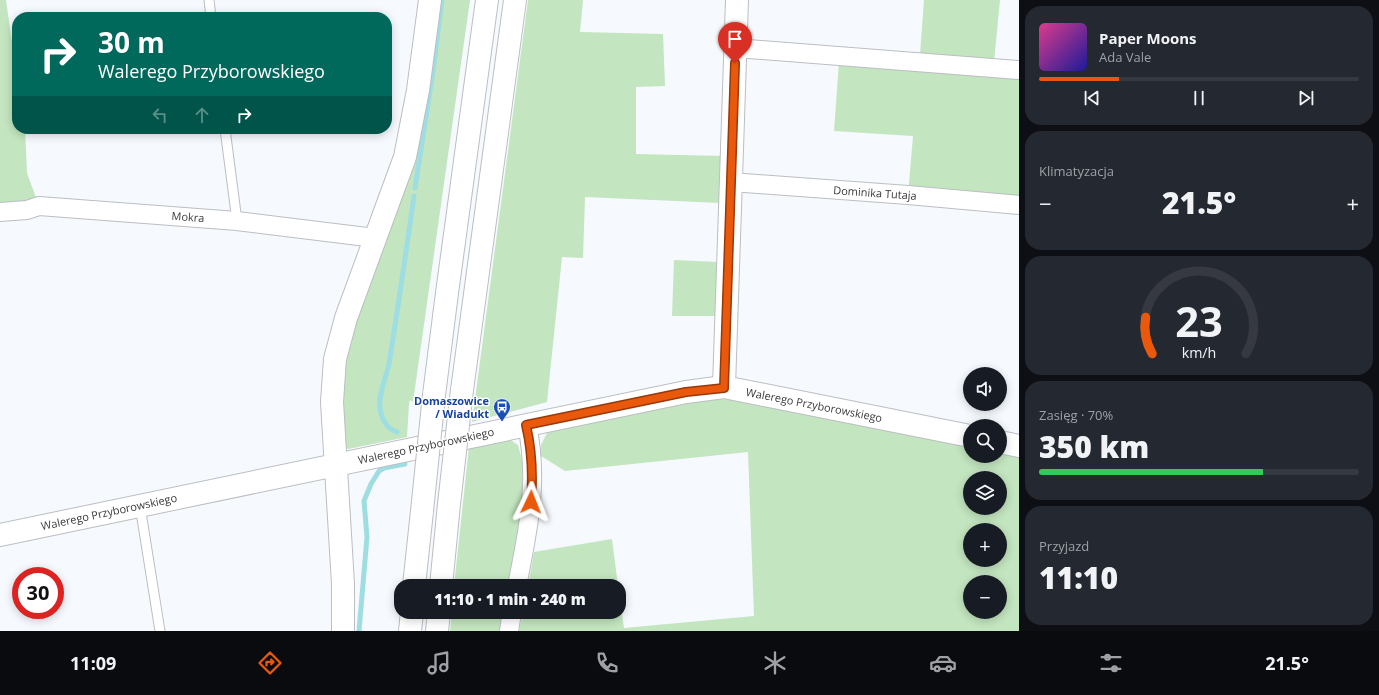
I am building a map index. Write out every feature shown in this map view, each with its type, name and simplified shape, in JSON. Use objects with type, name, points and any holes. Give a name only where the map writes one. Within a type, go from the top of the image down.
[{"type":"main road","points":[[343,631],[343,584],[332,402],[335,359],[346,318],[401,170],[408,143],[418,90],[430,0]]},
{"type":"main road","points":[[415,579],[434,395],[487,0]]},
{"type":"main road","points":[[443,579],[449,504],[462,390],[515,0]]},
{"type":"main road","points":[[724,388],[737,0]]},
{"type":"main road","name":"Walerego Przyborowskiego","points":[[0,535],[686,392],[724,388],[963,435]]},
{"type":"main road","points":[[1007,443],[1019,446]]},
{"type":"main road","points":[[410,631],[411,619]]},
{"type":"main road","points":[[437,631],[438,619]]},
{"type":"street","points":[[736,48],[1019,70]]},
{"type":"street","name":"Dominika Tutaja","points":[[731,182],[1019,205]]},
{"type":"street","name":"Mokra","points":[[0,212],[27,210],[39,206],[237,221],[375,238]]},
{"type":"street","points":[[518,579],[530,516],[532,489],[531,448],[526,425]]},
{"type":"street","points":[[509,631],[511,619]]},
{"type":"lane","points":[[209,0],[210,12]]},
{"type":"lane","points":[[226,134],[237,221]]},
{"type":"lane","points":[[140,506],[160,631]]},
{"type":"green space","points":[[0,0],[6,0],[12,42],[12,134],[25,134],[27,173],[39,206],[0,212]]},
{"type":"green space","points":[[436,0],[470,0],[413,402],[410,400],[409,404],[407,437],[348,449],[344,446],[340,375]]},
{"type":"green space","points":[[528,0],[583,0],[580,32],[663,34],[665,86],[636,87],[636,154],[724,156],[721,203],[585,197],[583,258],[562,257],[547,402],[472,422]]},
{"type":"green space","points":[[924,0],[1000,0],[994,62],[920,55]]},
{"type":"green space","points":[[839,62],[1019,78],[1019,205],[908,195],[913,136],[834,131]]},
{"type":"green space","points":[[674,260],[718,262],[716,316],[672,316]]},
{"type":"green space","points":[[721,399],[746,401],[963,443],[963,463],[1007,463],[1007,451],[1019,453],[1019,631],[519,631],[522,619],[623,619],[624,628],[754,616],[748,452],[565,471],[541,456],[541,445],[547,433],[562,428],[706,400]]},
{"type":"green space","points":[[509,439],[518,445],[522,460],[523,502],[509,579],[455,579],[469,447]]},
{"type":"green space","points":[[612,539],[617,579],[529,579],[534,552]]},
{"type":"green space","points":[[451,619],[502,619],[500,631],[450,631]]},
{"type":"waterway","points":[[415,188],[442,0]]},
{"type":"waterway","points":[[397,432],[390,429],[384,420],[380,409],[380,403],[381,392],[389,364],[414,196]]},
{"type":"waterway","points":[[359,631],[367,537],[364,501],[371,484],[379,471],[384,468],[405,464]]},
{"type":"place","name":"Domaszowice / Wiadukt","points":[[502,422]]},
{"type":"route","points":[[531,502],[532,462],[531,448],[526,425],[686,392],[712,388],[724,388],[735,63]]}]
